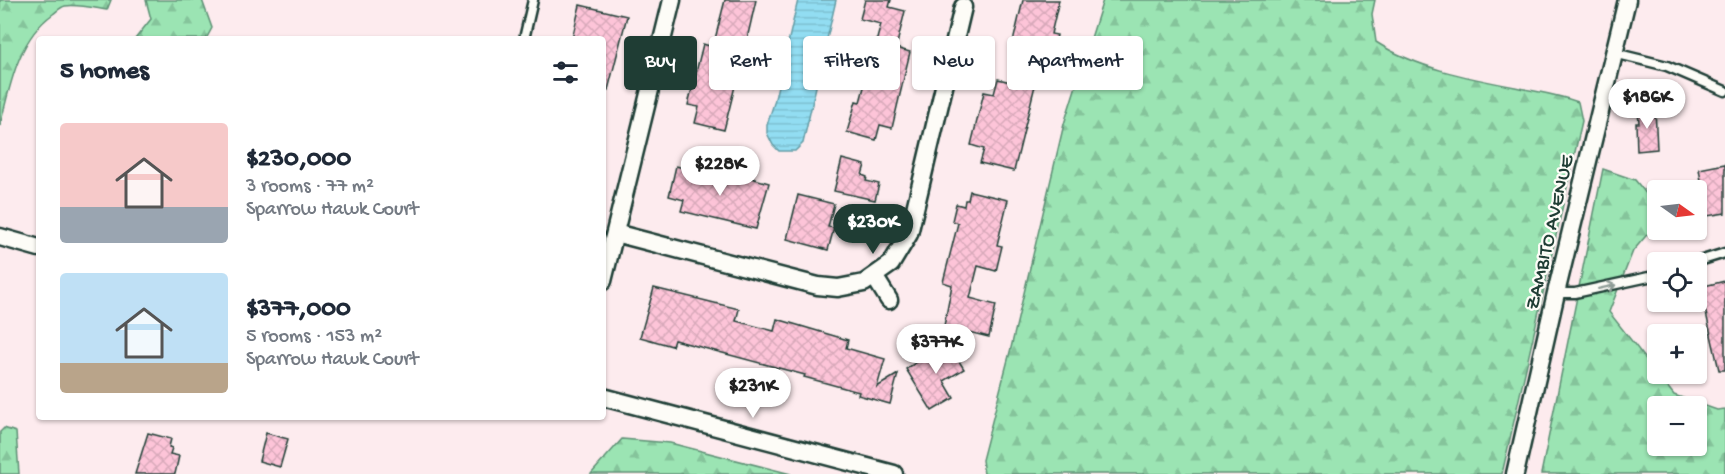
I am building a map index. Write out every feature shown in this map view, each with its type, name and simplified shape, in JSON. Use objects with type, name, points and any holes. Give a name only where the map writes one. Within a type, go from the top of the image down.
[{"type":"street","points":[[606,270],[672,0]]},
{"type":"street","name":"ZAMBITO AVENUE","points":[[1515,474],[1627,0]]},
{"type":"street","points":[[615,233],[818,286],[838,288],[864,283],[891,264],[909,234],[963,7]]},
{"type":"street","points":[[0,237],[36,247]]},
{"type":"street","points":[[874,276],[889,300]]},
{"type":"street","points":[[606,398],[894,474]]},
{"type":"lane","points":[[525,36],[533,0]]},
{"type":"lane","points":[[1614,53],[1667,66],[1725,91]]},
{"type":"lane","points":[[1707,259],[1725,253]]},
{"type":"lane","points":[[1556,293],[1575,293],[1647,277]]},
{"type":"green space","points":[[0,0],[111,0],[107,10],[81,6],[64,7],[41,24],[31,36],[17,64],[0,126]]},
{"type":"green space","points":[[146,0],[202,0],[212,28],[208,36],[137,36],[151,19]]},
{"type":"green space","points":[[1103,0],[1375,0],[1372,14],[1376,42],[1392,51],[1443,71],[1578,102],[1582,121],[1502,474],[984,474],[982,460],[1064,124],[1075,90],[1143,90],[1143,36],[1092,36]]},
{"type":"green space","points":[[1603,169],[1635,180],[1647,195],[1647,235],[1633,251],[1609,312],[1647,361],[1647,384],[1665,384],[1677,396],[1647,396],[1647,456],[1707,456],[1707,407],[1717,410],[1725,409],[1725,474],[1541,474]]},
{"type":"green space","points":[[4,428],[16,432],[19,474],[0,474],[0,432]]},
{"type":"green space","points":[[622,439],[670,443],[791,474],[591,474]]},
{"type":"water","points":[[798,0],[836,0],[828,36],[803,36],[803,90],[815,90],[803,143],[795,151],[779,151],[767,133],[767,125],[777,90],[791,90],[790,36]]},
{"type":"building","points":[[725,0],[756,0],[748,36],[716,36]]},
{"type":"building","points":[[865,0],[891,0],[889,7],[905,11],[899,36],[878,36],[881,24],[860,19]]},
{"type":"building","points":[[1023,0],[1059,0],[1051,34],[1057,36],[1014,36]]},
{"type":"building","points":[[580,5],[627,16],[608,90],[606,90],[606,36],[573,36]]},
{"type":"building","points":[[703,44],[709,46],[709,90],[734,90],[724,130],[695,123],[699,107],[688,105],[692,90],[697,90],[697,68]]},
{"type":"building","points":[[900,49],[910,52],[892,128],[880,125],[876,140],[847,132],[856,101],[860,102],[863,90],[900,90]]},
{"type":"building","points":[[998,79],[1007,81],[1007,90],[1034,90],[1014,171],[980,163],[984,149],[971,145],[984,92],[994,94]]},
{"type":"building","points":[[1655,108],[1657,149],[1637,151],[1638,109]]},
{"type":"building","points":[[842,159],[865,165],[862,175],[867,177],[866,181],[879,184],[875,200],[834,191]]},
{"type":"building","points":[[1725,164],[1725,213],[1707,216],[1707,180],[1701,180],[1699,169]]},
{"type":"building","points":[[676,166],[735,181],[737,174],[769,183],[756,229],[681,211],[684,200],[669,196]]},
{"type":"building","points":[[970,191],[1008,200],[997,245],[1002,246],[996,271],[978,266],[970,298],[996,305],[989,337],[944,326],[952,285],[943,282],[958,223],[952,221],[956,204],[964,206]]},
{"type":"building","points":[[798,195],[834,204],[828,227],[834,228],[828,250],[787,239]]},
{"type":"building","points":[[1725,281],[1725,370],[1719,370],[1706,312],[1707,285]]},
{"type":"building","points":[[654,288],[739,309],[736,321],[774,331],[777,319],[848,340],[846,348],[885,359],[877,387],[898,374],[890,404],[858,395],[859,392],[804,377],[805,375],[674,340],[672,346],[640,337]]},
{"type":"building","points":[[947,342],[964,369],[944,381],[954,398],[932,411],[906,369]]},
{"type":"building","points":[[148,433],[171,439],[170,454],[179,456],[175,474],[135,474]]},
{"type":"building","points":[[266,433],[288,439],[280,467],[259,461]]}]
